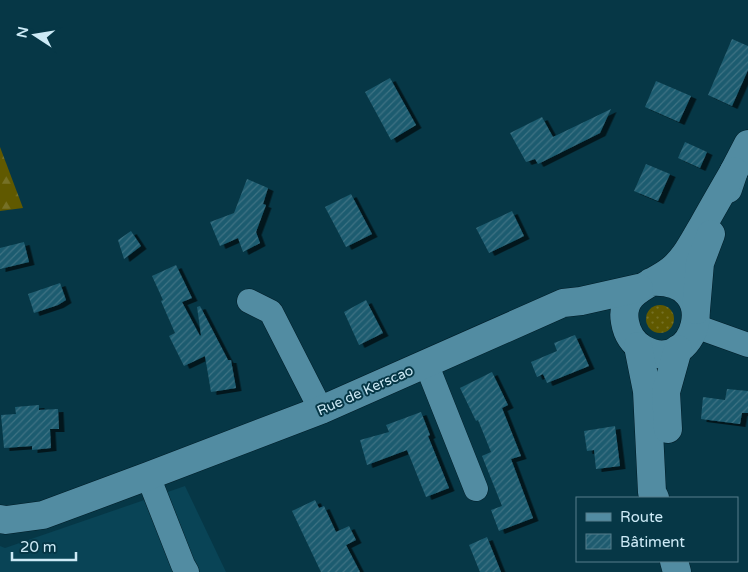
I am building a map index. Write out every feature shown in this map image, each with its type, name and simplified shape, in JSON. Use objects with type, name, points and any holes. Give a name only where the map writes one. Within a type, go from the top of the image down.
[{"type":"street","points":[[654,497],[652,492],[647,391],[632,339],[624,320],[625,308],[630,297],[645,285],[671,271],[684,258],[748,144]]},
{"type":"street","points":[[581,301],[607,316],[647,351],[657,354],[668,353],[686,343],[692,336],[696,318],[700,264],[734,171]]},
{"type":"street","points":[[645,285],[663,281],[674,284],[684,290],[692,299],[696,318]]},
{"type":"street","name":"Rue de Kerscao","points":[[0,519],[6,520],[43,515],[148,476],[320,410],[563,303],[581,301],[645,285]]},
{"type":"street","points":[[249,301],[271,312],[320,410]]},
{"type":"street","points":[[696,318],[748,345]]},
{"type":"street","points":[[672,497],[666,392],[678,349]]},
{"type":"street","points":[[426,363],[476,488]]},
{"type":"street","points":[[148,476],[187,572]]},
{"type":"shaded area","points":[[185,486],[226,572],[0,572],[0,546],[5,548]]},
{"type":"green space","points":[[0,147],[23,208],[0,211]]},
{"type":"green space","points":[[660,305],[670,309],[674,319],[670,329],[660,333],[650,329],[646,319],[650,309]]},
{"type":"building","points":[[732,39],[748,46],[748,70],[732,106],[708,95]]},
{"type":"building","points":[[390,78],[416,125],[391,140],[365,92]]},
{"type":"building","points":[[656,81],[691,96],[679,122],[645,107]]},
{"type":"building","points":[[611,109],[600,133],[538,164],[535,159],[526,162],[510,133],[542,117],[553,137]]},
{"type":"building","points":[[685,142],[707,152],[700,168],[678,158]]},
{"type":"building","points":[[646,164],[670,174],[658,201],[634,191]]},
{"type":"building","points":[[247,179],[268,188],[263,204],[266,205],[256,232],[260,243],[243,252],[238,238],[220,246],[210,222],[234,213]]},
{"type":"building","points":[[351,194],[372,234],[346,247],[325,207]]},
{"type":"building","points":[[512,211],[524,236],[489,253],[476,228]]},
{"type":"building","points":[[131,231],[141,246],[124,259],[118,240]]},
{"type":"building","points":[[24,242],[29,262],[0,269],[0,248]]},
{"type":"building","points":[[176,265],[192,298],[182,302],[200,336],[197,307],[200,306],[228,360],[231,360],[236,388],[211,392],[205,356],[184,366],[169,336],[175,333],[152,276]]},
{"type":"building","points":[[60,283],[66,300],[58,305],[34,313],[28,294]]},
{"type":"building","points":[[366,300],[383,333],[359,345],[344,312]]},
{"type":"building","points":[[575,335],[589,366],[547,383],[543,374],[537,377],[531,362],[557,351],[554,343]]},
{"type":"building","points":[[492,372],[508,405],[502,408],[521,456],[511,459],[533,518],[499,531],[491,510],[502,506],[482,456],[491,452],[478,420],[476,421],[460,388]]},
{"type":"building","points":[[727,389],[748,391],[748,413],[742,413],[740,424],[701,419],[703,397],[725,400]]},
{"type":"building","points":[[39,405],[39,410],[58,409],[59,429],[50,429],[51,448],[32,450],[32,446],[4,448],[1,415],[16,414],[15,407]]},
{"type":"building","points":[[421,412],[430,435],[428,436],[449,488],[426,497],[407,450],[367,465],[360,440],[389,432],[386,425]]},
{"type":"building","points":[[615,426],[620,466],[596,469],[594,450],[587,451],[584,431]]},
{"type":"building","points":[[315,500],[319,508],[324,506],[336,532],[349,526],[356,540],[346,545],[360,572],[321,572],[292,511]]},
{"type":"building","points":[[487,537],[501,572],[480,572],[469,545]]}]
